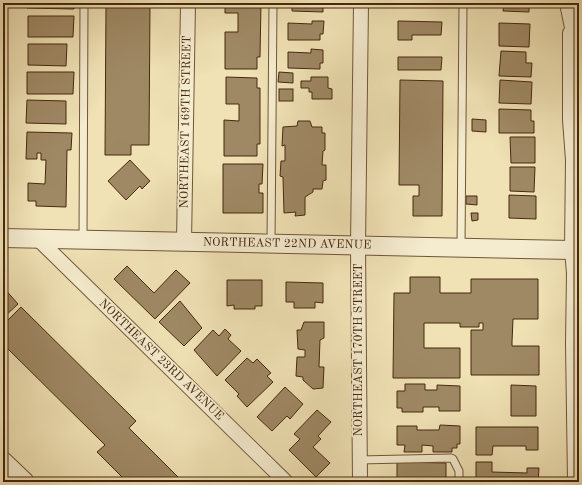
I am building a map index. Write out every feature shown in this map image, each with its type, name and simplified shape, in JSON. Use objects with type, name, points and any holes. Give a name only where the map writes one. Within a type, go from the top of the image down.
[{"type":"street","name":"NORTHEAST 169TH STREET","points":[[184,242],[188,3]]},
{"type":"street","name":"NORTHEAST 170TH STREET","points":[[360,3],[358,245],[360,482]]},
{"type":"street","points":[[570,9],[579,52]]},
{"type":"street","points":[[570,9],[570,120],[577,250],[574,273],[576,343],[575,482]]},
{"type":"street","points":[[573,160],[579,125]]},
{"type":"street","name":"NORTHEAST 22ND AVENUE","points":[[3,238],[577,250]]},
{"type":"street","name":"NORTHEAST 23RD AVENUE","points":[[37,238],[286,482]]},
{"type":"street","points":[[3,461],[25,482]]},
{"type":"lane","points":[[83,239],[84,3]]},
{"type":"lane","points":[[271,244],[274,3]]},
{"type":"lane","points":[[461,248],[463,3]]},
{"type":"lane","points":[[359,460],[451,458],[459,471],[459,482]]},
{"type":"building","points":[[27,3],[74,3],[74,9],[27,8]]},
{"type":"building","points":[[106,3],[150,3],[149,145],[131,145],[131,155],[105,155]]},
{"type":"building","points":[[223,3],[261,3],[260,57],[257,57],[257,69],[225,69],[225,32],[238,32],[238,13],[225,13]]},
{"type":"building","points":[[292,3],[323,3],[323,12],[292,11]]},
{"type":"building","points":[[504,3],[529,3],[529,12],[503,11]]},
{"type":"building","points":[[28,16],[74,16],[73,37],[28,37]]},
{"type":"building","points":[[312,21],[324,21],[323,34],[320,34],[320,40],[288,40],[288,23],[312,24]]},
{"type":"building","points":[[398,21],[442,22],[441,35],[412,35],[412,40],[398,40]]},
{"type":"building","points":[[499,23],[530,24],[529,47],[499,46]]},
{"type":"building","points":[[28,44],[67,44],[66,66],[28,65]]},
{"type":"building","points":[[311,49],[323,50],[323,63],[320,63],[320,69],[288,68],[288,52],[311,53]]},
{"type":"building","points":[[501,51],[526,52],[526,63],[532,63],[531,77],[499,76]]},
{"type":"building","points":[[398,57],[442,57],[441,70],[398,70]]},
{"type":"building","points":[[27,72],[74,72],[73,94],[27,94]]},
{"type":"building","points":[[279,72],[293,73],[293,83],[278,82]]},
{"type":"building","points":[[226,77],[257,78],[257,88],[260,88],[260,144],[257,144],[257,156],[224,156],[224,120],[239,121],[239,104],[226,104]]},
{"type":"building","points":[[311,77],[328,77],[328,88],[332,89],[332,99],[312,99],[312,92],[309,92],[309,88],[301,88],[301,81],[311,81]]},
{"type":"building","points":[[400,80],[443,81],[442,216],[413,216],[413,196],[419,196],[419,185],[399,185]]},
{"type":"building","points":[[500,80],[532,82],[531,104],[499,103]]},
{"type":"building","points":[[279,89],[293,89],[293,101],[279,101]]},
{"type":"building","points":[[27,100],[66,101],[66,124],[26,123]]},
{"type":"building","points":[[499,109],[531,110],[531,121],[534,121],[534,133],[499,133]]},
{"type":"building","points":[[472,119],[486,120],[486,132],[472,131]]},
{"type":"building","points":[[298,121],[310,121],[312,127],[322,127],[322,133],[325,133],[325,150],[323,151],[322,165],[326,165],[326,180],[323,181],[322,189],[313,189],[313,192],[305,197],[305,215],[295,216],[296,212],[284,213],[283,177],[280,176],[281,161],[285,161],[285,145],[282,146],[283,127],[297,126]]},
{"type":"building","points":[[27,132],[72,133],[71,150],[67,150],[66,207],[36,206],[36,201],[28,201],[28,183],[45,184],[46,160],[41,160],[41,153],[37,153],[37,159],[26,159]]},
{"type":"building","points":[[510,137],[535,137],[535,163],[511,163]]},
{"type":"building","points":[[130,160],[150,181],[142,189],[140,186],[126,200],[108,181]]},
{"type":"building","points":[[223,164],[263,164],[262,184],[259,184],[259,193],[263,193],[263,213],[223,213]]},
{"type":"building","points":[[510,167],[535,167],[534,192],[510,191]]},
{"type":"building","points":[[509,195],[536,196],[536,219],[509,218]]},
{"type":"building","points":[[466,196],[477,196],[477,205],[466,204]]},
{"type":"building","points":[[471,213],[478,213],[478,220],[472,221]]},
{"type":"building","points":[[127,266],[154,293],[176,270],[190,283],[155,319],[114,279]]},
{"type":"building","points":[[410,277],[440,277],[440,293],[471,293],[471,279],[538,279],[538,319],[513,319],[512,346],[539,346],[539,375],[471,375],[471,330],[483,330],[483,323],[479,323],[479,327],[460,327],[460,323],[424,323],[424,348],[460,348],[460,378],[393,378],[394,293],[410,293]]},
{"type":"building","points":[[227,280],[262,280],[262,306],[255,306],[255,309],[234,309],[234,305],[227,306]]},
{"type":"building","points":[[286,282],[323,283],[323,303],[315,302],[315,308],[294,308],[294,302],[286,302]]},
{"type":"building","points":[[3,287],[18,304],[4,317],[3,316]]},
{"type":"building","points":[[180,301],[202,328],[184,346],[159,322]]},
{"type":"building","points":[[21,307],[136,421],[129,428],[183,482],[127,482],[97,452],[105,445],[3,344],[3,325]]},
{"type":"building","points":[[304,322],[324,322],[324,338],[320,340],[319,367],[324,367],[323,388],[313,389],[303,380],[303,377],[296,376],[297,357],[305,357],[305,350],[298,349],[297,330],[301,330]]},
{"type":"building","points":[[225,329],[231,335],[228,339],[241,351],[217,376],[194,350],[213,330],[219,336]]},
{"type":"building","points":[[247,358],[253,363],[257,359],[271,373],[267,376],[273,382],[247,407],[237,396],[239,394],[225,380]]},
{"type":"building","points":[[405,384],[425,384],[425,390],[437,390],[437,385],[460,386],[460,411],[439,411],[439,407],[423,407],[423,412],[402,412],[402,408],[397,408],[397,391],[405,391]]},
{"type":"building","points":[[511,385],[536,386],[536,416],[511,416]]},
{"type":"building","points":[[285,387],[303,404],[290,419],[287,416],[272,431],[257,417]]},
{"type":"building","points":[[317,410],[331,422],[318,436],[321,439],[313,447],[330,463],[316,477],[289,450],[300,439],[294,434]]},
{"type":"building","points":[[440,425],[460,426],[460,444],[457,444],[457,448],[452,448],[452,452],[433,452],[433,446],[422,445],[422,452],[404,452],[405,445],[397,445],[397,426],[417,426],[417,430],[439,430]]},
{"type":"building","points":[[476,427],[538,427],[538,450],[526,450],[526,446],[493,446],[492,455],[476,455]]},
{"type":"building","points":[[397,462],[446,463],[446,482],[397,482]]},
{"type":"building","points":[[476,462],[492,462],[492,472],[527,473],[527,468],[539,468],[538,482],[476,482]]}]
